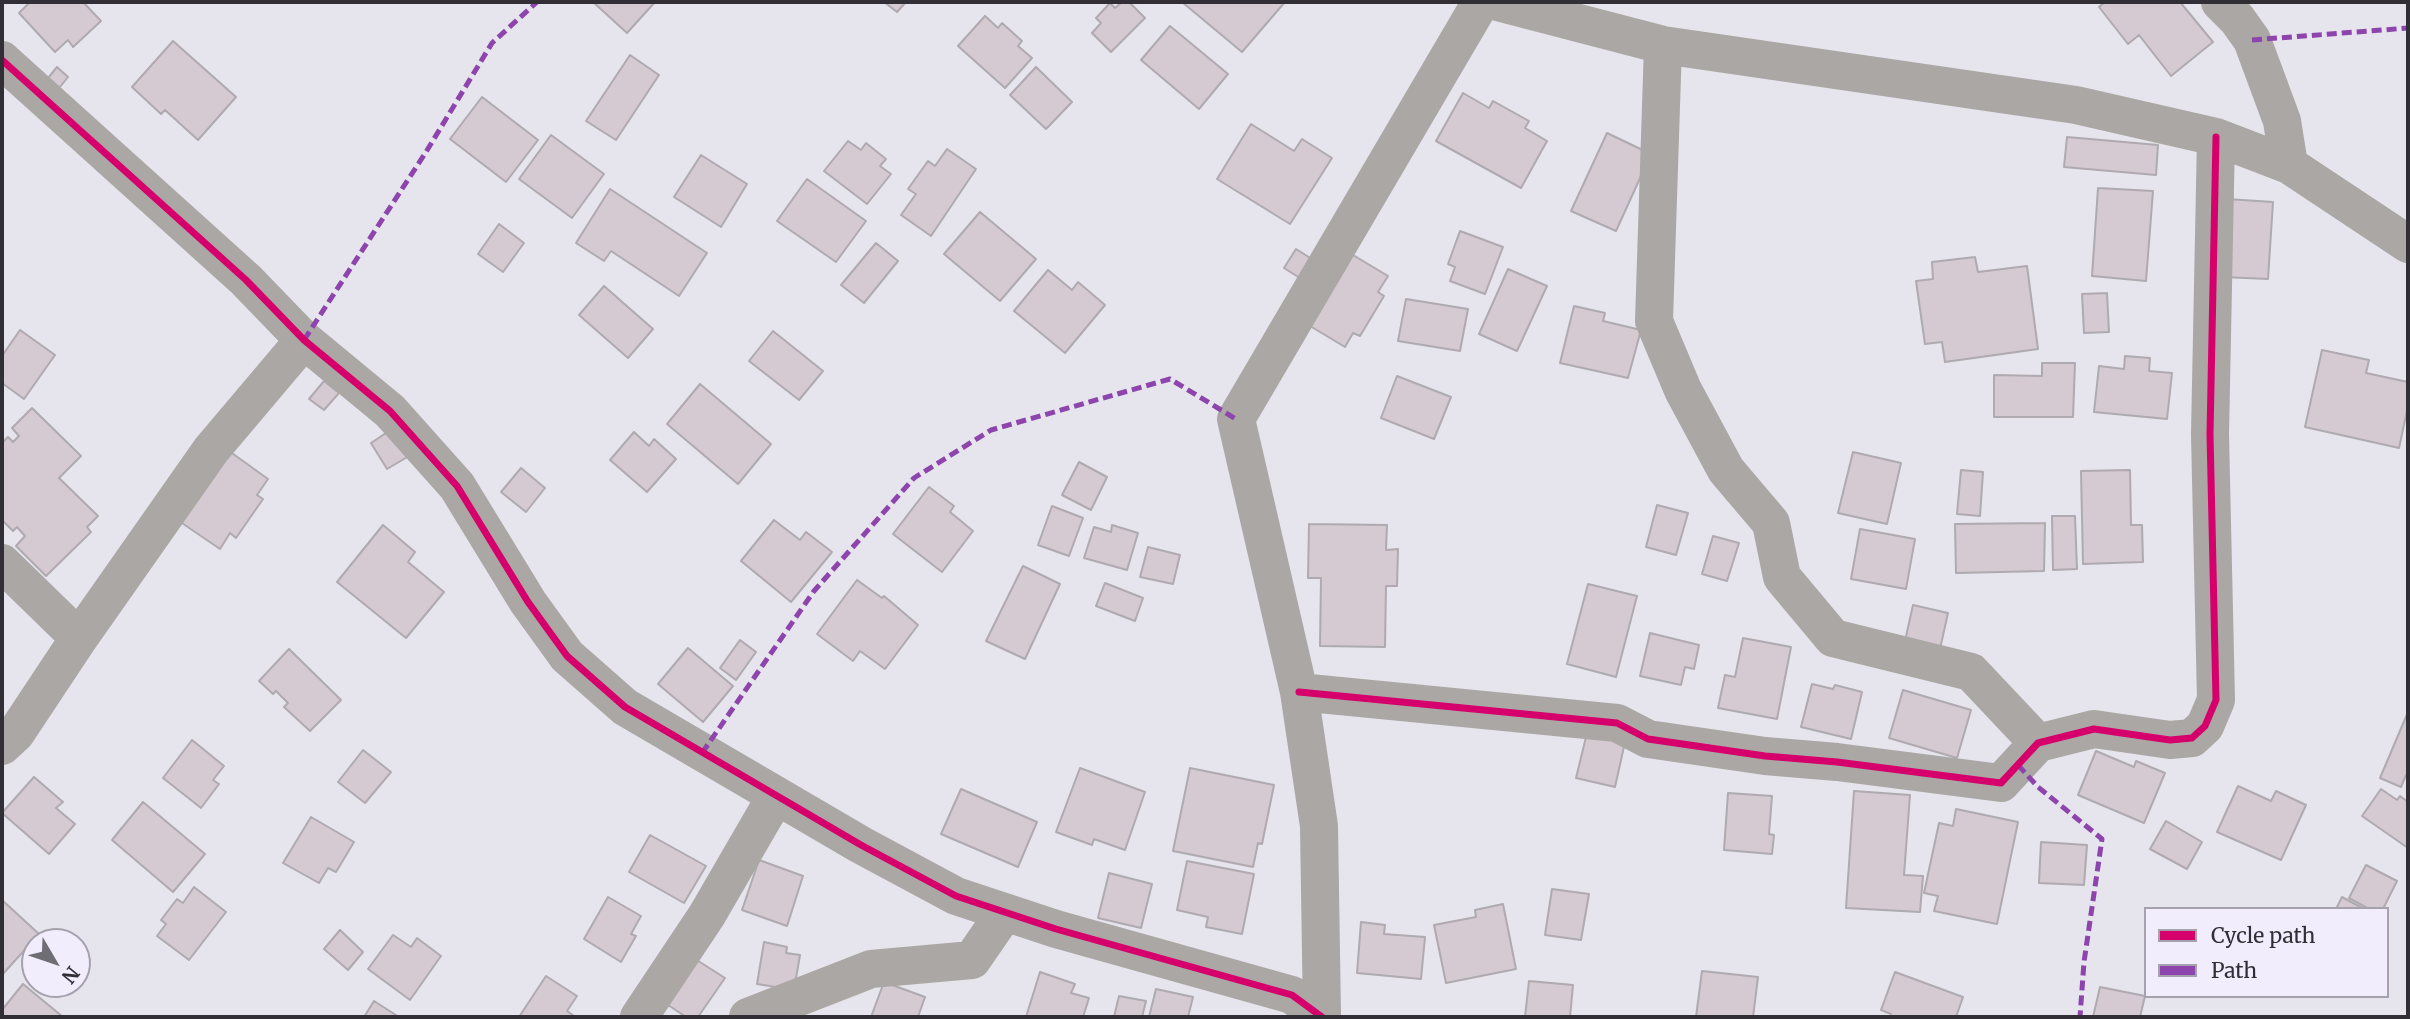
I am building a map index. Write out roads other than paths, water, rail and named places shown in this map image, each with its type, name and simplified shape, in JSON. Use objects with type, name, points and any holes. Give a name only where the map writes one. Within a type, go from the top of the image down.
[{"type":"street","points":[[1322,1017],[1319,827],[1299,692],[1236,419],[1481,2]]},
{"type":"street","points":[[1498,2],[1663,46],[2076,105],[2216,137],[2289,165],[2408,244]]},
{"type":"street","points":[[2220,2],[2252,40],[2283,121],[2289,165]]},
{"type":"street","points":[[1663,46],[1654,321],[1683,390],[1726,470],[1771,523],[1782,578],[1833,638],[1971,672],[2038,743]]},
{"type":"street","points":[[2,60],[246,281],[304,340],[390,411],[457,486],[528,602],[567,656],[625,707],[861,845],[956,896],[1158,959],[1292,995],[1322,1017]]},
{"type":"street","points":[[1299,692],[1617,723],[1648,739],[1765,756],[1837,762],[2001,783],[2038,743],[2094,730],[2170,740],[2192,738],[2205,726],[2217,700],[2210,435],[2216,137]]},
{"type":"street","points":[[2,746],[16,733],[79,638],[212,450],[304,340]]},
{"type":"street","points":[[2,563],[79,638]]},
{"type":"street","points":[[639,1017],[708,915],[776,796]]},
{"type":"street","points":[[748,1017],[871,969],[972,960],[1005,912]]}]
